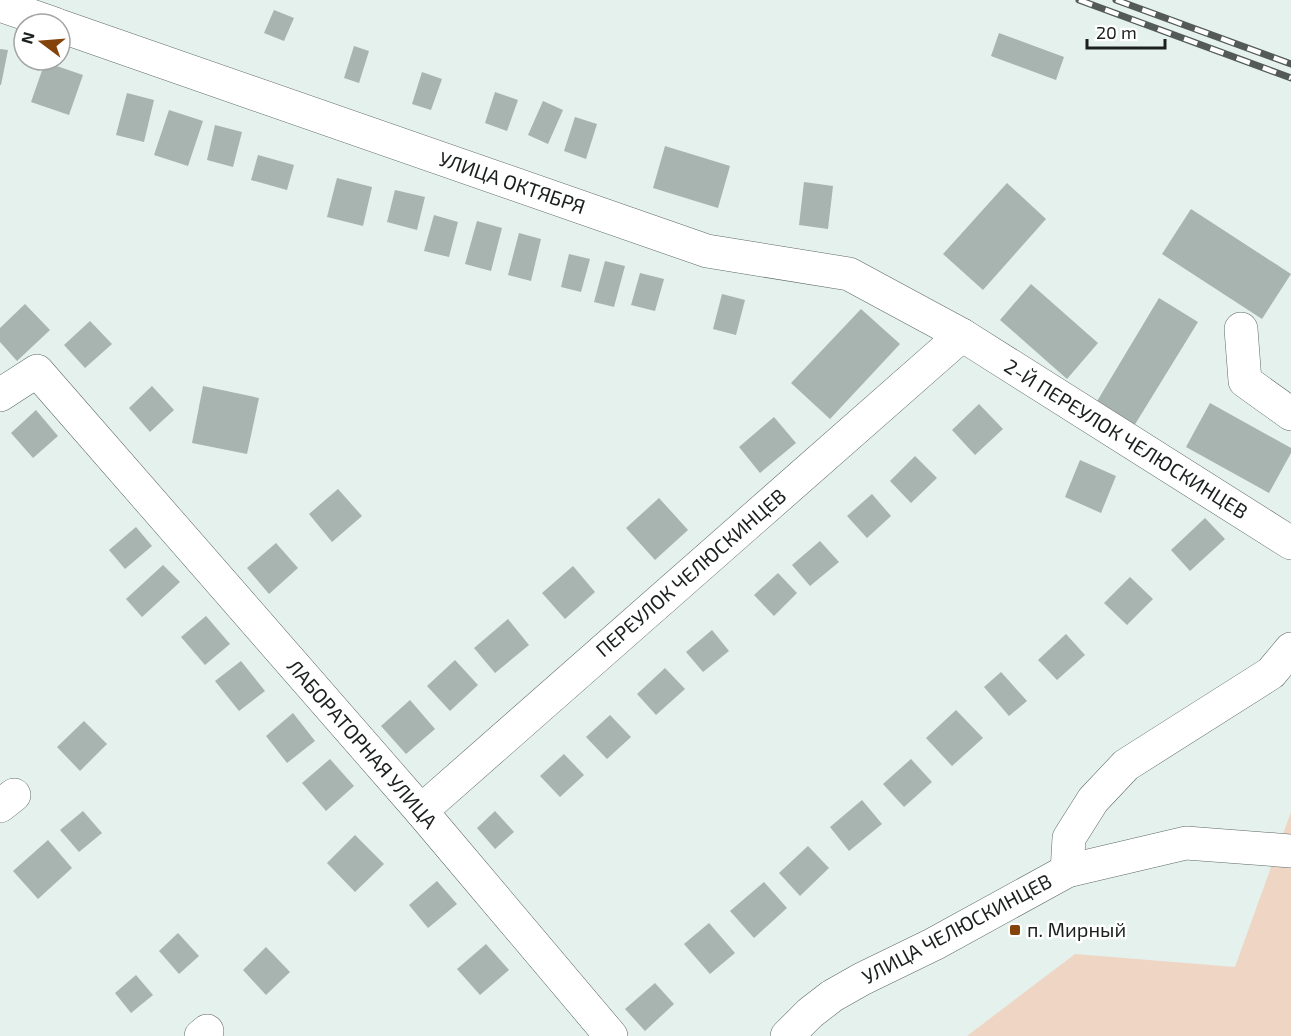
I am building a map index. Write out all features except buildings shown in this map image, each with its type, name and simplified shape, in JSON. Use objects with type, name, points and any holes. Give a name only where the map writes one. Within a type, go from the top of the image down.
[{"type":"street","points":[[0,5],[20,12]]},
{"type":"street","name":"УЛИЦА ОКТЯБРЯ","points":[[72,30],[707,251],[849,274],[962,335]]},
{"type":"street","points":[[1241,329],[1245,381],[1291,414]]},
{"type":"street","name":"2-Й ПЕРЕУЛОК ЧЕЛЮСКИНЦЕВ","points":[[962,335],[1291,543]]},
{"type":"street","name":"ПЕРЕУЛОК ЧЕЛЮСКИНЦЕВ","points":[[421,811],[962,335]]},
{"type":"street","name":"ЛАБОРАТОРНАЯ УЛИЦА","points":[[17,384],[103,448],[421,811],[611,1036]]},
{"type":"street","name":"УЛИЦА ЧЕЛЮСКИНЦЕВ","points":[[787,1036],[810,1013],[832,996],[934,944],[1067,871],[1069,838],[1093,800],[1126,765],[1271,673],[1291,649]]},
{"type":"street","points":[[1067,871],[1186,843],[1291,851]]},
{"type":"shaded area","points":[[1291,812],[1291,1036],[967,1036],[1075,954],[1235,967]]},
{"type":"railway","points":[[1079,0],[1291,78]]},
{"type":"railway","points":[[1116,0],[1291,64]]},
{"type":"place","name":"п. Мирный","points":[[1015,930]]}]
